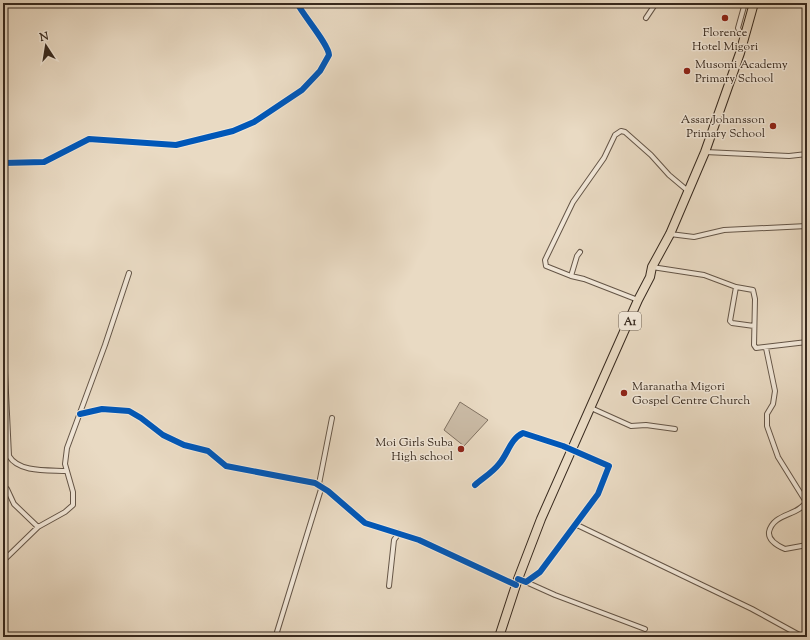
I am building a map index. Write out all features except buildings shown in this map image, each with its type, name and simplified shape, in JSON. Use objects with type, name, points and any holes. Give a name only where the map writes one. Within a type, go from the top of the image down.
[{"type":"highway","name":"A1","points":[[499,637],[517,582],[541,519],[638,300],[650,277],[652,267],[670,234],[705,152],[745,35],[754,3]]},
{"type":"street","points":[[3,163],[44,162],[89,139],[176,144],[233,130],[254,122],[302,90],[320,71],[329,55],[326,44],[310,24],[297,3]]},
{"type":"street","points":[[646,18],[656,3]]},
{"type":"street","points":[[745,3],[738,28],[740,32],[745,35]]},
{"type":"street","points":[[638,300],[546,266],[545,260],[573,202],[604,158],[616,135],[620,131],[625,132],[651,155],[669,175],[689,191]]},
{"type":"street","points":[[705,152],[789,156],[807,154]]},
{"type":"street","points":[[670,234],[694,237],[724,230],[807,226]]},
{"type":"street","points":[[571,276],[577,256],[580,252]]},
{"type":"street","points":[[652,267],[704,275],[736,287],[754,291],[755,347],[766,348],[807,342]]},
{"type":"street","points":[[3,562],[38,527],[73,505],[73,492],[65,464],[67,448],[129,273]]},
{"type":"street","points":[[736,287],[730,320],[732,323],[754,326]]},
{"type":"street","points":[[3,330],[9,456],[18,465],[42,470],[66,471]]},
{"type":"street","points":[[766,348],[775,392],[773,404],[767,414],[767,426],[778,457],[806,502],[802,507],[774,522],[770,536],[772,541],[786,549],[807,545]]},
{"type":"street","points":[[591,408],[631,426],[646,425],[675,428]]},
{"type":"street","points":[[80,414],[102,409],[129,411],[141,418],[163,436],[184,445],[208,452],[226,466],[305,480],[320,485],[365,523],[419,540],[517,582],[526,582],[555,595],[645,629]]},
{"type":"street","points":[[277,632],[320,485],[332,418]]},
{"type":"street","points":[[475,485],[499,464],[511,444],[523,433],[609,464],[610,467],[600,490],[540,572],[526,582]]},
{"type":"street","points":[[3,487],[8,489],[14,504],[38,527]]},
{"type":"street","points":[[575,524],[752,609],[803,637]]},
{"type":"street","points":[[389,586],[394,540],[399,533]]},
{"type":"shaded area","points":[[460,402],[488,420],[464,446],[444,430]]},
{"type":"cycle path","points":[[3,163],[44,162],[89,139],[176,145],[233,131],[254,122],[302,90],[320,71],[329,55],[325,44],[297,3]]},
{"type":"cycle path","points":[[80,414],[102,409],[129,411],[141,418],[163,435],[184,445],[208,451],[226,466],[315,483],[328,491],[365,523],[419,540],[516,585]]},
{"type":"cycle path","points":[[475,485],[497,467],[515,439],[523,433],[563,446],[609,466],[598,494],[540,572],[526,582],[518,579]]},
{"type":"place","name":"Florence Hotel Migori","points":[[725,18]]},
{"type":"place","name":"Musomi Academy Primary School","points":[[687,71]]},
{"type":"place","name":"Assar Johansson Primary School","points":[[773,126]]},
{"type":"place","name":"Maranatha Migori Gospel Centre Church","points":[[624,393]]},
{"type":"place","name":"Moi Girls Suba High school","points":[[461,449]]}]
